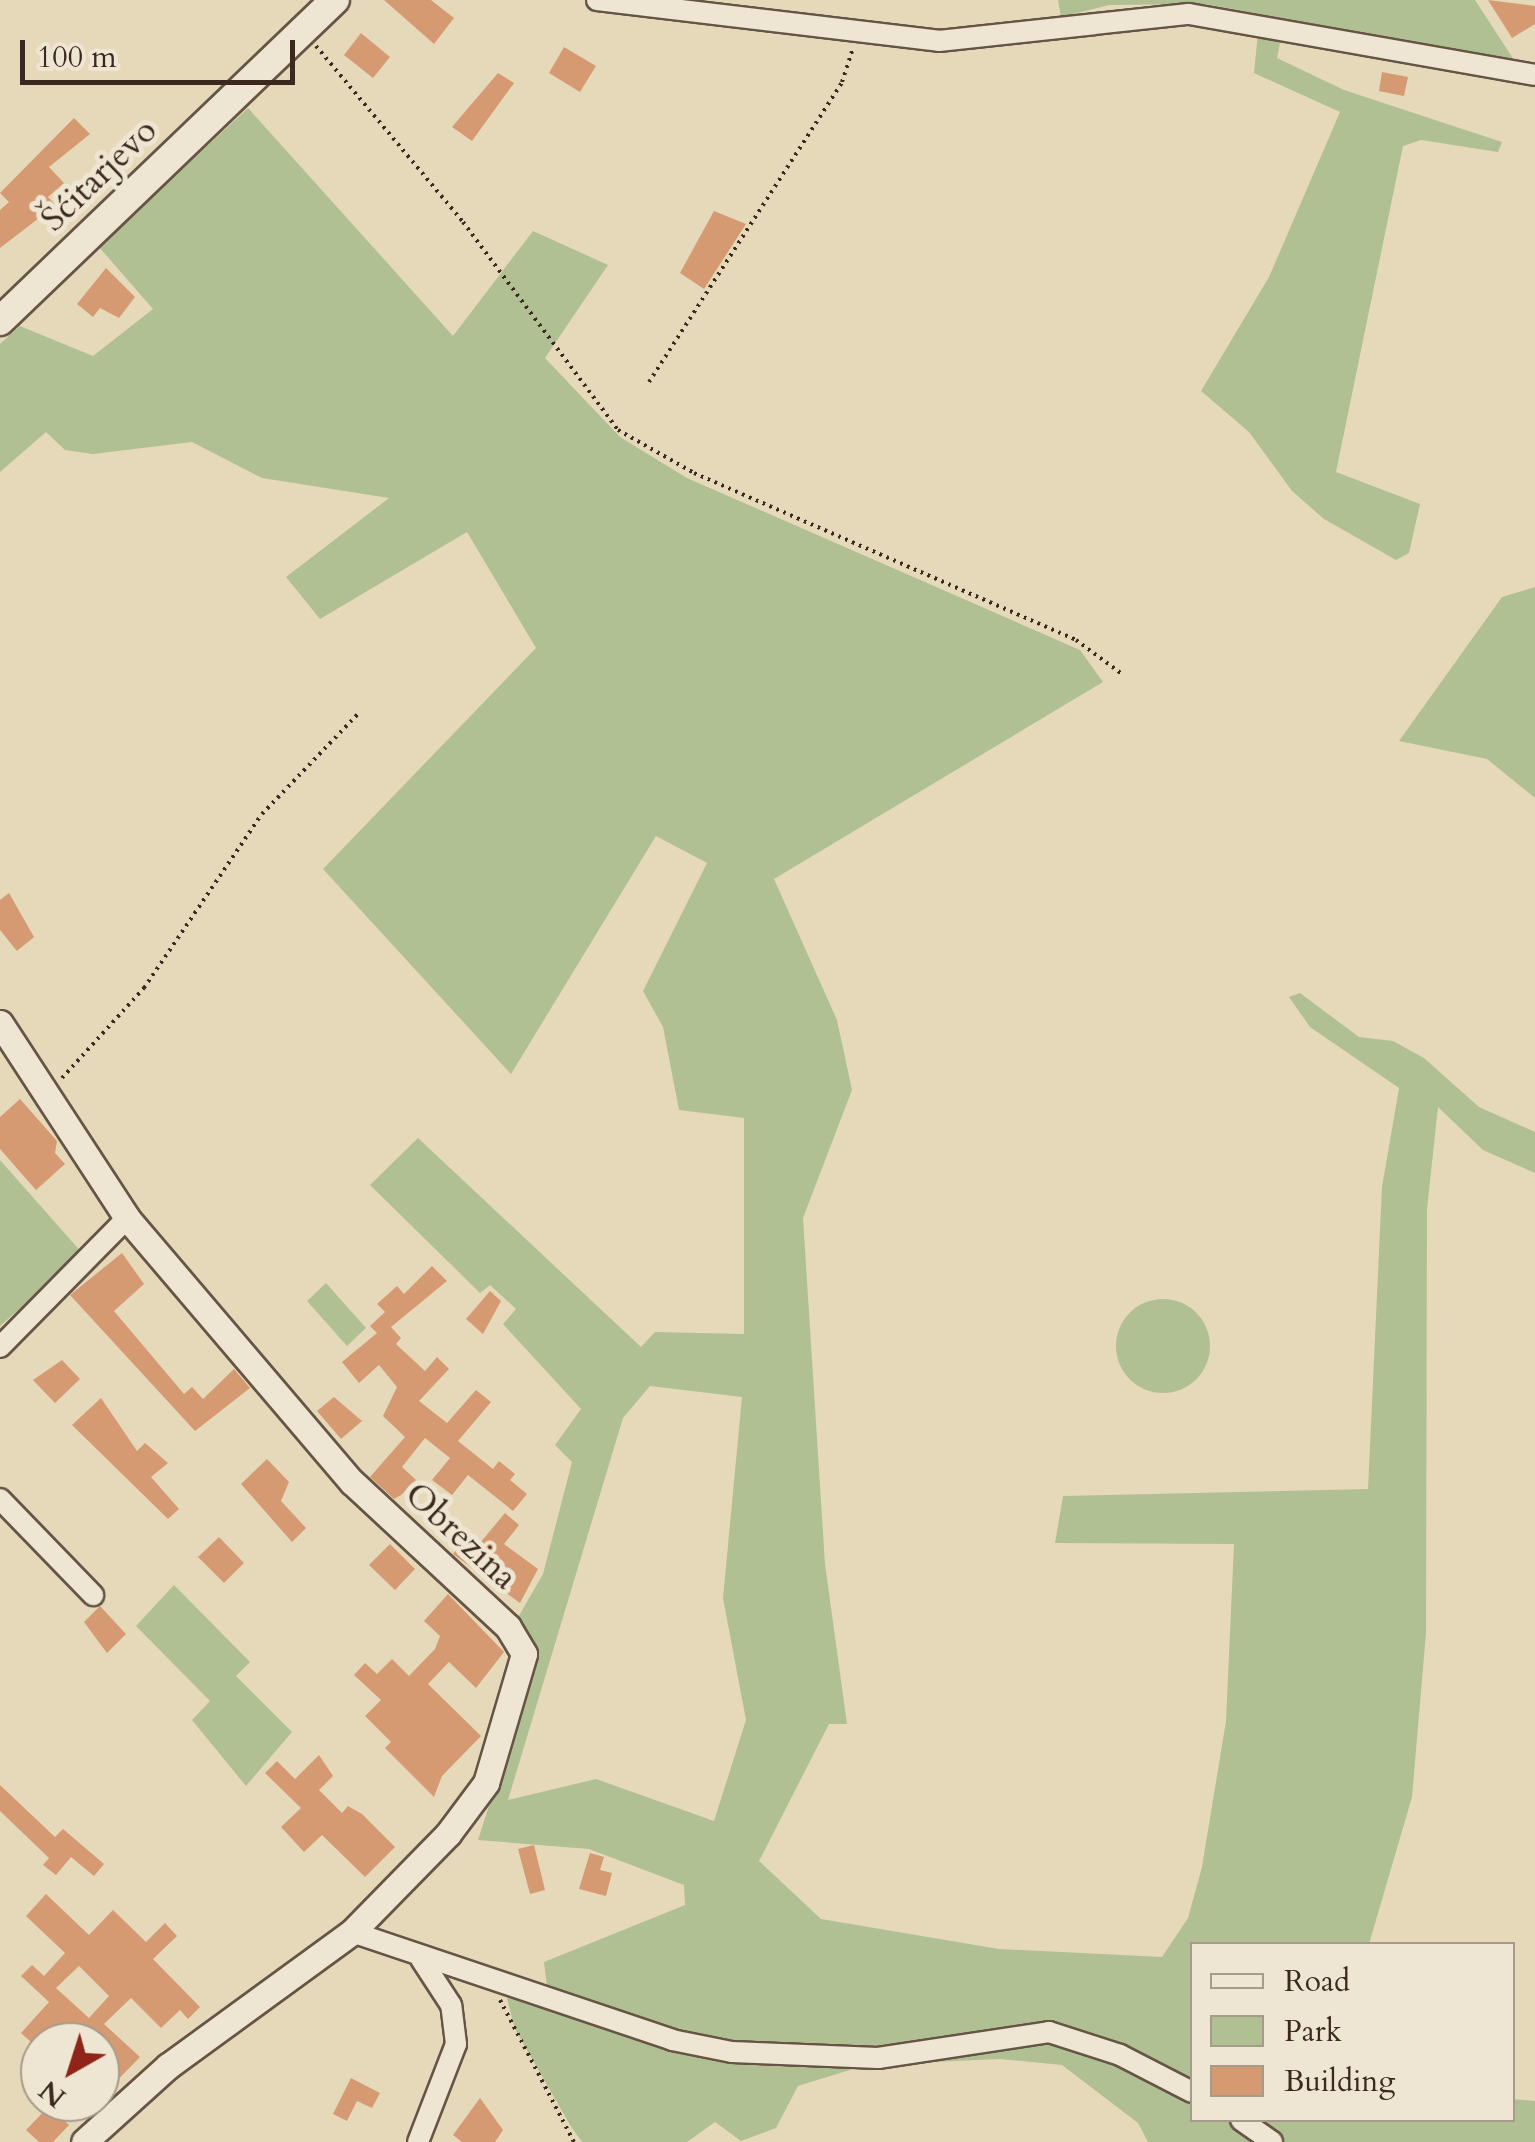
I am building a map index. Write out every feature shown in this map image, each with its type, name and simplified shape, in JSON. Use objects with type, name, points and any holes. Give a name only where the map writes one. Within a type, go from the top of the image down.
[{"type":"main road","name":"Šćitarjevo","points":[[0,321],[335,0]]},
{"type":"street","points":[[597,0],[939,41],[1190,14],[1535,75]]},
{"type":"street","name":"Obrezina","points":[[0,1023],[128,1218],[352,1482],[508,1627],[524,1654],[502,1745],[471,1807],[352,1932],[168,2066],[84,2142]]},
{"type":"street","points":[[0,1347],[128,1218]]},
{"type":"street","points":[[0,1499],[93,1595]]},
{"type":"street","points":[[352,1932],[493,1983],[672,2040],[770,2057],[878,2058],[1048,2032],[1120,2054],[1190,2091]]},
{"type":"street","points":[[418,2142],[456,2044],[451,2005],[420,1957]]},
{"type":"street","points":[[1245,2122],[1272,2142]]},
{"type":"path","points":[[304,31],[463,222],[618,430],[694,473],[1076,640],[1122,674]]},
{"type":"path","points":[[649,382],[842,82],[855,31]]},
{"type":"path","points":[[44,1095],[117,1022],[262,814],[358,714]]},
{"type":"path","points":[[493,1983],[514,2041],[574,2142]]},
{"type":"green space","points":[[1058,0],[1475,0],[1516,63],[1206,4],[1109,5],[1061,17]]},
{"type":"green space","points":[[1258,33],[1281,38],[1277,58],[1344,90],[1502,142],[1498,152],[1421,140],[1403,146],[1336,472],[1420,504],[1409,553],[1396,560],[1324,519],[1292,491],[1249,432],[1201,391],[1269,277],[1340,112],[1254,73]]},
{"type":"green space","points":[[248,108],[453,336],[533,231],[608,265],[545,358],[620,437],[687,478],[1080,650],[1103,682],[774,879],[837,1020],[852,1090],[803,1218],[825,1564],[847,1724],[829,1724],[759,1861],[821,1919],[999,1949],[1162,1957],[1188,1918],[1202,1867],[1226,1721],[1234,1544],[1055,1543],[1063,1496],[1368,1489],[1382,1187],[1399,1088],[1310,1027],[1289,997],[1300,993],[1359,1037],[1393,1041],[1424,1058],[1479,1107],[1535,1132],[1535,1173],[1483,1150],[1438,1107],[1427,1209],[1426,1633],[1412,1797],[1370,1942],[1190,1942],[1190,2122],[1515,2122],[1515,2099],[1535,2101],[1535,2142],[1148,2142],[1138,2123],[1062,2065],[999,2059],[866,2065],[798,2086],[776,2128],[741,2141],[715,2122],[687,2142],[582,2142],[515,2029],[507,1998],[549,2003],[544,1962],[685,1905],[684,1885],[589,1849],[478,1840],[534,1665],[531,1640],[516,1621],[543,1574],[572,1462],[555,1445],[581,1409],[503,1324],[516,1309],[490,1285],[480,1293],[370,1185],[418,1138],[641,1347],[655,1332],[744,1334],[744,1118],[679,1110],[663,1027],[643,991],[707,863],[656,836],[511,1074],[323,869],[536,648],[467,532],[320,619],[286,577],[389,498],[262,478],[192,442],[93,454],[65,450],[46,432],[0,472],[0,344],[20,326],[93,356],[153,309],[99,247]],"holes":[[[650,1386],[742,1397],[723,1598],[746,1720],[714,1821],[596,1779],[508,1800],[623,1418]]]},
{"type":"green space","points":[[1535,587],[1535,798],[1487,759],[1399,741],[1502,597]]},
{"type":"green space","points":[[0,1160],[83,1254],[0,1326]]},
{"type":"green space","points":[[326,1283],[366,1328],[347,1346],[307,1301]]},
{"type":"green space","points":[[1163,1299],[1181,1302],[1196,1313],[1207,1328],[1207,1364],[1196,1379],[1181,1390],[1163,1393],[1145,1390],[1130,1379],[1119,1364],[1116,1346],[1119,1328],[1130,1313],[1145,1302]]},
{"type":"green space","points":[[174,1585],[250,1662],[236,1676],[292,1732],[246,1786],[192,1720],[210,1701],[136,1626]]},
{"type":"building","points":[[384,0],[431,0],[454,18],[434,44]]},
{"type":"building","points":[[1488,0],[1535,6],[1535,24],[1512,38]]},
{"type":"building","points":[[361,33],[390,57],[373,78],[344,55]]},
{"type":"building","points":[[564,47],[596,66],[580,92],[549,73]]},
{"type":"building","points":[[1382,72],[1408,77],[1404,96],[1379,91]]},
{"type":"building","points":[[498,73],[514,83],[472,141],[452,127]]},
{"type":"building","points":[[74,118],[90,134],[49,167],[64,183],[48,197],[56,205],[0,248],[0,210],[9,202],[0,193]]},
{"type":"building","points":[[714,211],[746,224],[704,289],[680,273]]},
{"type":"building","points":[[106,268],[135,297],[119,318],[100,308],[93,317],[77,304]]},
{"type":"building","points":[[9,893],[34,937],[17,951],[0,930],[0,900]]},
{"type":"building","points":[[20,1099],[57,1141],[55,1153],[65,1164],[36,1190],[0,1149],[0,1117]]},
{"type":"building","points":[[122,1253],[144,1284],[114,1311],[184,1394],[192,1387],[203,1399],[234,1369],[250,1388],[195,1431],[70,1295]]},
{"type":"building","points":[[432,1266],[447,1281],[391,1327],[401,1338],[396,1344],[425,1371],[437,1357],[449,1369],[419,1401],[447,1423],[476,1390],[491,1402],[458,1441],[493,1469],[499,1461],[515,1474],[510,1480],[527,1494],[513,1511],[468,1475],[452,1495],[432,1480],[450,1458],[425,1438],[402,1467],[416,1480],[401,1495],[394,1499],[370,1477],[405,1437],[383,1416],[397,1387],[379,1365],[359,1383],[342,1362],[377,1333],[370,1326],[385,1312],[377,1304],[397,1286],[404,1294]]},
{"type":"building","points":[[490,1291],[501,1301],[483,1334],[466,1319]]},
{"type":"building","points":[[62,1360],[80,1379],[55,1403],[33,1380]]},
{"type":"building","points":[[334,1397],[362,1421],[341,1439],[317,1411]]},
{"type":"building","points":[[101,1398],[137,1451],[145,1443],[168,1463],[151,1477],[179,1509],[168,1519],[72,1425]]},
{"type":"building","points":[[267,1459],[289,1482],[281,1501],[306,1528],[292,1542],[241,1484]]},
{"type":"building","points":[[505,1513],[519,1525],[504,1544],[538,1569],[520,1603],[453,1554],[469,1535],[480,1543]]},
{"type":"building","points":[[219,1537],[244,1563],[224,1583],[198,1557]]},
{"type":"building","points":[[390,1544],[415,1569],[395,1590],[369,1565]]},
{"type":"building","points":[[448,1594],[504,1652],[476,1688],[449,1662],[428,1684],[481,1736],[442,1776],[434,1797],[385,1748],[391,1742],[365,1716],[381,1700],[354,1675],[365,1663],[377,1674],[392,1659],[409,1676],[435,1649],[440,1636],[424,1621]]},
{"type":"building","points":[[100,1606],[126,1634],[107,1653],[84,1622]]},
{"type":"building","points":[[319,1755],[333,1776],[319,1790],[342,1813],[348,1806],[362,1814],[395,1847],[365,1877],[322,1835],[304,1852],[281,1827],[301,1808],[265,1773],[277,1761],[295,1779]]},
{"type":"building","points":[[0,1785],[55,1837],[63,1829],[104,1864],[94,1876],[71,1857],[56,1875],[43,1865],[49,1858],[0,1811]]},
{"type":"building","points":[[534,1845],[545,1890],[530,1894],[518,1849]]},
{"type":"building","points":[[590,1853],[604,1857],[600,1870],[612,1873],[606,1896],[579,1889]]},
{"type":"building","points":[[46,1894],[89,1935],[113,1910],[146,1942],[165,1923],[177,1936],[153,1959],[200,2007],[188,2019],[180,2010],[161,2028],[131,1998],[106,2022],[31,2022],[49,2002],[21,1976],[32,1965],[44,1976],[65,1953],[26,1916]],"holes":[[[79,1966],[109,1996],[89,2018],[56,1988]]]},
{"type":"building","points":[[120,2039],[140,2057],[120,2078]]},
{"type":"building","points":[[351,2078],[380,2093],[372,2108],[357,2101],[347,2121],[333,2114]]},
{"type":"building","points":[[480,2098],[503,2130],[495,2142],[462,2142],[453,2135]]},
{"type":"building","points":[[34,2122],[69,2125],[53,2142],[39,2142],[26,2130]]}]
